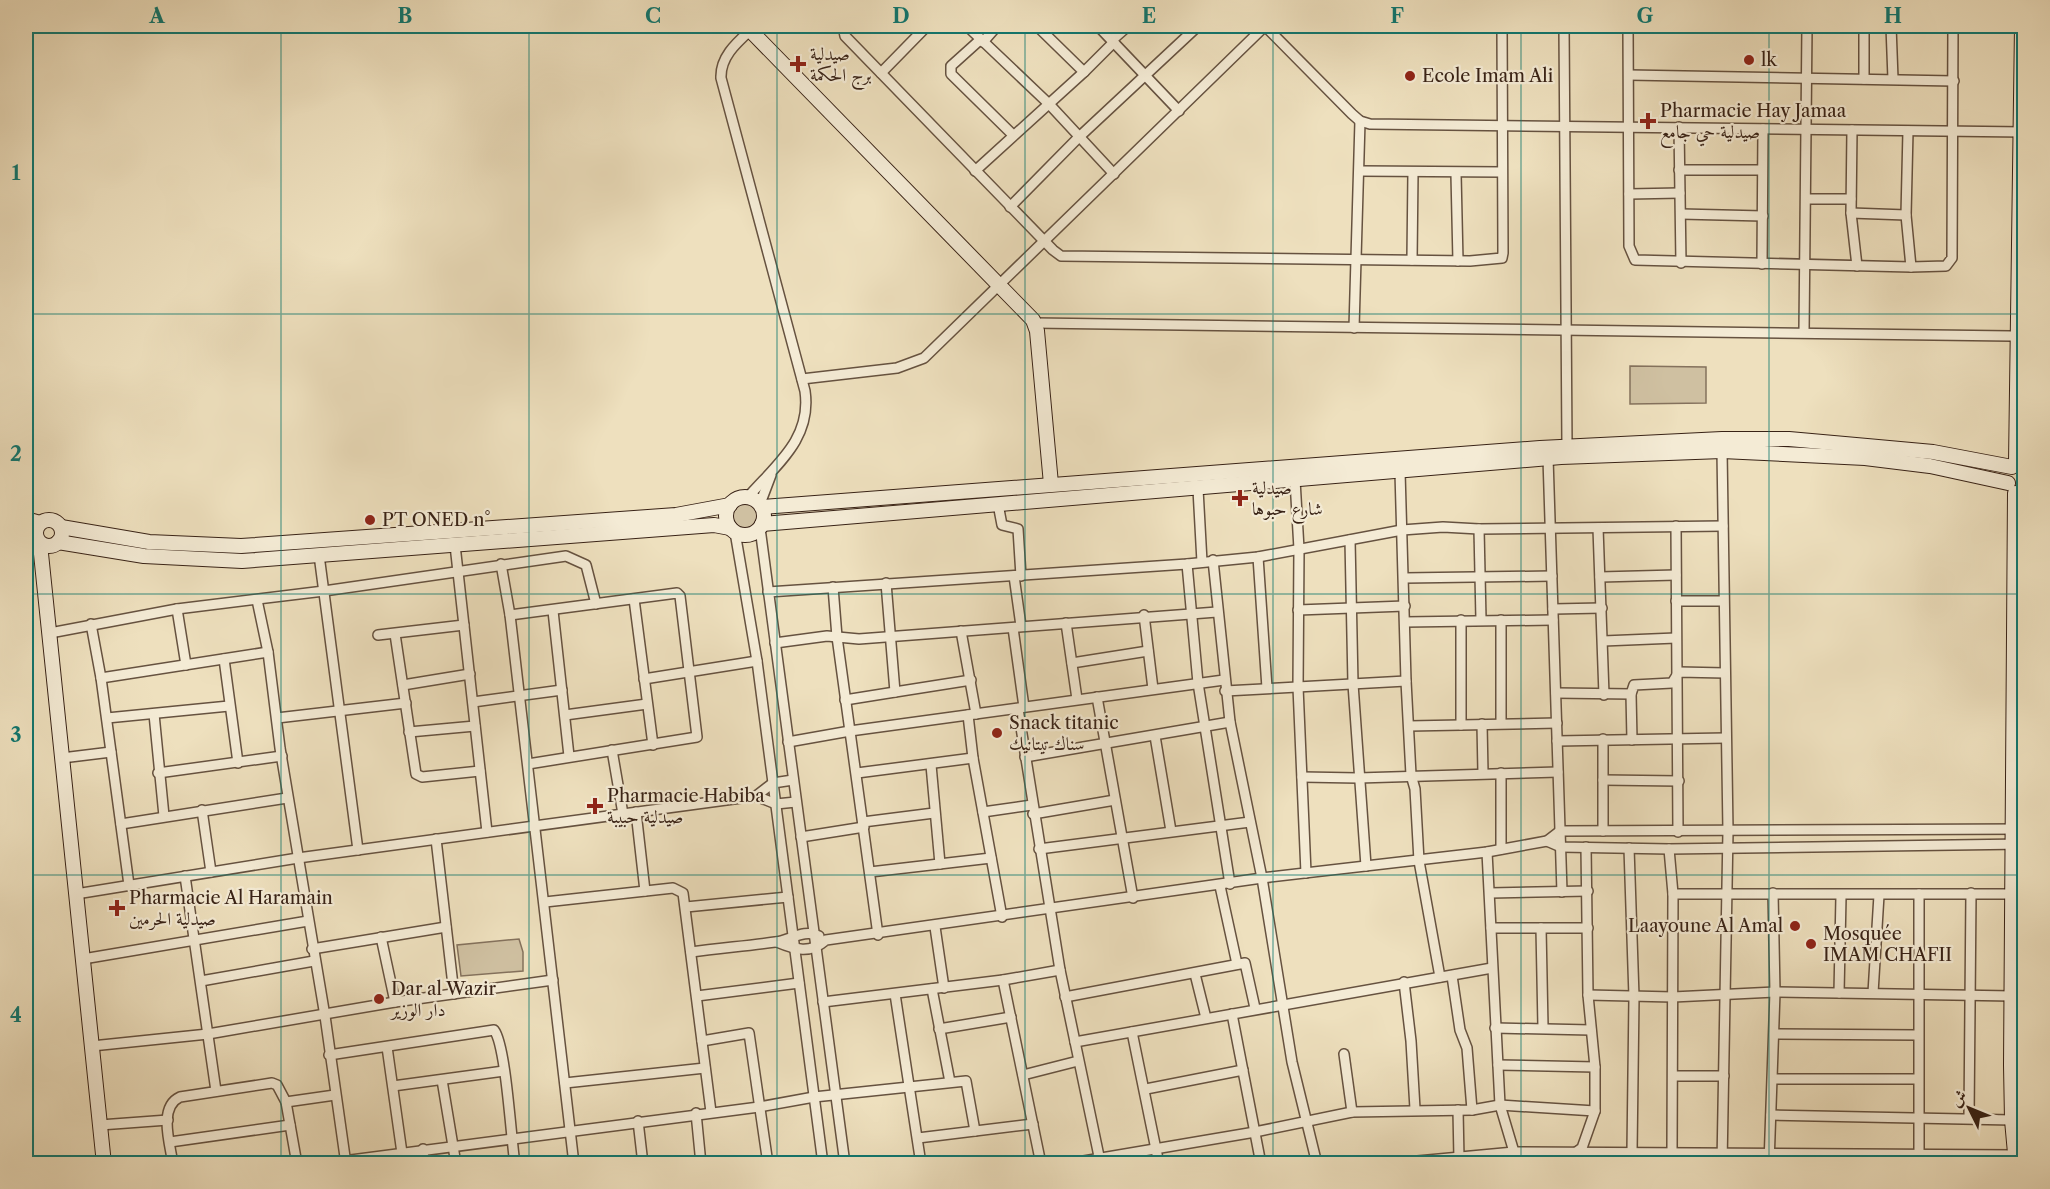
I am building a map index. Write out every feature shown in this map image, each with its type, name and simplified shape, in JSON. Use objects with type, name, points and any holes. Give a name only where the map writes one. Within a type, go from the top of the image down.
[{"type":"main road","points":[[2016,1159],[2012,1120],[2012,996],[2013,894],[2019,828],[2016,490],[2023,132],[2022,26]]},
{"type":"main road","points":[[751,27],[1035,323],[1051,484]]},
{"type":"main road","points":[[26,519],[40,523],[52,520],[61,527],[149,542],[241,546],[676,515],[730,505],[738,499],[757,503],[1567,446],[1789,439],[1933,452],[2017,464]]},
{"type":"main road","points":[[35,540],[48,546],[58,542],[144,556],[198,561],[242,561],[714,525],[746,535],[761,526],[999,504],[1548,458],[1722,451],[1876,460],[1930,466],[2016,490]]},
{"type":"main road","points":[[757,503],[761,526]]},
{"type":"main road","points":[[730,505],[727,521],[733,530]]},
{"type":"main road","points":[[40,523],[36,529],[35,540],[48,614],[104,1164]]},
{"type":"main road","points":[[48,614],[53,559],[62,535],[61,527]]},
{"type":"street","points":[[843,26],[845,36],[1057,254],[1068,256],[1458,261],[1502,258],[1502,26]]},
{"type":"street","points":[[881,73],[927,26]]},
{"type":"street","points":[[967,26],[1048,104],[1114,174]]},
{"type":"street","points":[[997,26],[951,66],[951,74],[1013,135]]},
{"type":"street","points":[[1037,26],[1084,72]]},
{"type":"street","points":[[1098,26],[1147,74],[1179,111]]},
{"type":"street","points":[[975,171],[1084,72],[1128,26]]},
{"type":"street","points":[[1010,207],[1078,138],[1198,26]]},
{"type":"street","points":[[802,379],[897,368],[918,362],[1265,26],[1360,121],[2023,132]]},
{"type":"street","points":[[1564,26],[1567,446]]},
{"type":"street","points":[[1628,26],[1807,27],[1953,26],[1952,258],[1946,266],[1911,267],[1681,263],[1635,260],[1630,254],[1628,26]]},
{"type":"street","points":[[1885,26],[1893,79]]},
{"type":"street","points":[[751,27],[726,56],[721,78],[807,399],[804,426],[796,443],[777,465],[757,503]]},
{"type":"street","points":[[1804,332],[1807,27]]},
{"type":"street","points":[[1864,27],[1864,79]]},
{"type":"street","points":[[1629,75],[1954,81]]},
{"type":"street","points":[[1354,328],[1358,260],[1360,121]]},
{"type":"street","points":[[1679,127],[1681,263]]},
{"type":"street","points":[[1762,264],[1763,129]]},
{"type":"street","points":[[1852,130],[1851,213],[1857,266]]},
{"type":"street","points":[[1908,131],[1906,215],[1911,267]]},
{"type":"street","points":[[1680,170],[1762,170]]},
{"type":"street","points":[[1360,171],[1456,174],[1502,172]]},
{"type":"street","points":[[1412,260],[1413,172]]},
{"type":"street","points":[[1456,174],[1458,261]]},
{"type":"street","points":[[1629,194],[1680,193]]},
{"type":"street","points":[[1807,199],[1851,199]]},
{"type":"street","points":[[1851,213],[1906,215]]},
{"type":"street","points":[[1681,214],[1763,216]]},
{"type":"street","points":[[1035,323],[2019,335]]},
{"type":"street","points":[[1722,451],[1722,601],[1728,831],[1725,893],[1722,1164]]},
{"type":"street","points":[[1548,458],[1562,892]]},
{"type":"street","points":[[1401,472],[1406,681],[1412,775],[1415,789],[1419,861],[1440,977]]},
{"type":"street","points":[[1295,480],[1299,549],[1298,687],[1306,873]]},
{"type":"street","points":[[1198,489],[1202,562]]},
{"type":"street","points":[[999,504],[1002,525],[1018,530],[1017,627],[1025,757],[1032,810],[1065,997],[1100,1161]]},
{"type":"street","points":[[761,526],[845,1164]]},
{"type":"street","points":[[1676,526],[1678,832]]},
{"type":"street","points":[[768,592],[1187,564],[1258,556],[1402,530],[1443,527],[1550,529],[1723,526]]},
{"type":"street","points":[[1598,528],[1604,695]]},
{"type":"street","points":[[1479,529],[1481,620]]},
{"type":"street","points":[[733,530],[757,661],[823,1164]]},
{"type":"street","points":[[1350,540],[1353,684],[1366,866]]},
{"type":"street","points":[[455,544],[486,832]]},
{"type":"street","points":[[319,555],[358,850]]},
{"type":"street","points":[[50,633],[177,609],[324,591],[566,556],[574,557],[586,565],[596,604]]},
{"type":"street","points":[[1258,556],[1267,688]]},
{"type":"street","points":[[1213,560],[1230,722],[1262,878],[1292,1062],[1317,1164]]},
{"type":"street","points":[[501,564],[520,696],[574,1164]]},
{"type":"street","points":[[1187,564],[1198,683],[1221,826],[1225,885],[1237,964]]},
{"type":"street","points":[[1600,577],[1676,575]]},
{"type":"street","points":[[1405,578],[1552,576]]},
{"type":"street","points":[[886,583],[895,693]]},
{"type":"street","points":[[833,587],[845,700],[878,935]]},
{"type":"street","points":[[510,615],[673,593],[680,596],[690,670],[697,737],[528,764]]},
{"type":"street","points":[[633,599],[653,745]]},
{"type":"street","points":[[257,600],[268,652],[287,798],[325,1016],[346,1161]]},
{"type":"street","points":[[1676,602],[1722,601]]},
{"type":"street","points":[[1298,610],[1405,606]]},
{"type":"street","points":[[1553,609],[1602,608]]},
{"type":"street","points":[[177,609],[186,665]]},
{"type":"street","points":[[553,611],[569,756]]},
{"type":"street","points":[[775,643],[827,636],[961,631],[1144,615],[1217,612]]},
{"type":"street","points":[[1144,615],[1153,689]]},
{"type":"street","points":[[1461,620],[1461,724]]},
{"type":"street","points":[[1501,620],[1501,723]]},
{"type":"street","points":[[1405,622],[1553,620]]},
{"type":"street","points":[[1066,623],[1077,699]]},
{"type":"street","points":[[91,624],[101,678],[129,885]]},
{"type":"street","points":[[378,635],[464,625]]},
{"type":"street","points":[[961,631],[971,680],[973,758],[1002,917]]},
{"type":"street","points":[[395,634],[414,770],[419,776],[480,771]]},
{"type":"street","points":[[1603,641],[1677,638]]},
{"type":"street","points":[[1072,663],[1148,651]]},
{"type":"street","points":[[101,678],[268,652]]},
{"type":"street","points":[[224,659],[238,763]]},
{"type":"street","points":[[644,679],[757,661]]},
{"type":"street","points":[[1677,672],[1725,673]]},
{"type":"street","points":[[1632,740],[1631,694],[1634,685],[1672,683],[1677,672]]},
{"type":"street","points":[[403,685],[470,674]]},
{"type":"street","points":[[845,700],[971,680]]},
{"type":"street","points":[[788,742],[850,731],[1224,680]]},
{"type":"street","points":[[1225,691],[1406,681]]},
{"type":"street","points":[[472,702],[562,690]]},
{"type":"street","points":[[1556,693],[1631,694]]},
{"type":"street","points":[[1097,697],[1133,898]]},
{"type":"street","points":[[277,718],[405,703]]},
{"type":"street","points":[[565,715],[647,704]]},
{"type":"street","points":[[106,718],[229,706]]},
{"type":"street","points":[[154,714],[164,816]]},
{"type":"street","points":[[1025,757],[1230,722]]},
{"type":"street","points":[[1409,726],[1557,723]]},
{"type":"street","points":[[1482,724],[1483,773]]},
{"type":"street","points":[[409,732],[475,726]]},
{"type":"street","points":[[1155,736],[1171,831]]},
{"type":"street","points":[[1557,741],[1726,738]]},
{"type":"street","points":[[1603,740],[1603,831]]},
{"type":"street","points":[[612,750],[623,814]]},
{"type":"street","points":[[62,758],[111,752]]},
{"type":"street","points":[[158,773],[282,756]]},
{"type":"street","points":[[857,773],[973,758]]},
{"type":"street","points":[[931,765],[940,864]]},
{"type":"street","points":[[1302,777],[1358,778],[1558,772]]},
{"type":"street","points":[[1501,773],[1501,849]]},
{"type":"street","points":[[756,796],[773,783],[794,780]]},
{"type":"street","points":[[1603,780],[1679,781]]},
{"type":"street","points":[[76,894],[298,858],[756,796],[776,804],[796,802]]},
{"type":"street","points":[[121,824],[287,798]]},
{"type":"street","points":[[983,812],[1032,810],[1115,800]]},
{"type":"street","points":[[202,810],[211,872]]},
{"type":"street","points":[[636,812],[645,891]]},
{"type":"street","points":[[801,837],[934,813]]},
{"type":"street","points":[[1039,849],[1250,822]]},
{"type":"street","points":[[691,952],[777,942],[793,935],[814,933],[826,940],[878,935],[1262,878],[1487,852],[1548,841],[1560,831],[2019,828]]},
{"type":"street","points":[[436,839],[454,994]]},
{"type":"street","points":[[1548,841],[1561,847],[1669,849],[2018,844]]},
{"type":"street","points":[[1575,1153],[1582,1148],[1595,1111],[1595,1067],[1588,995],[1586,847]]},
{"type":"street","points":[[1629,848],[1634,997],[1635,1152],[1639,1164]]},
{"type":"street","points":[[1669,849],[1673,894],[1672,1152]]},
{"type":"street","points":[[1487,852],[1500,1105],[1514,1152],[1515,1164]]},
{"type":"street","points":[[870,872],[991,858]]},
{"type":"street","points":[[185,876],[216,1091]]},
{"type":"street","points":[[545,902],[645,891],[677,889],[683,893],[711,1112]]},
{"type":"street","points":[[1490,893],[1588,891]]},
{"type":"street","points":[[1673,894],[1773,893],[1879,896],[2013,894]]},
{"type":"street","points":[[1769,1164],[1775,992],[1773,893]]},
{"type":"street","points":[[1968,1118],[1971,893]]},
{"type":"street","points":[[1919,1159],[1917,1035],[1920,894]]},
{"type":"street","points":[[1839,993],[1841,896]]},
{"type":"street","points":[[1873,993],[1879,896]]},
{"type":"street","points":[[686,907],[788,897]]},
{"type":"street","points":[[83,959],[194,938],[308,921]]},
{"type":"street","points":[[312,949],[446,927]]},
{"type":"street","points":[[935,927],[944,988]]},
{"type":"street","points":[[1491,928],[1588,928]]},
{"type":"street","points":[[1541,928],[1544,1027]]},
{"type":"street","points":[[381,937],[395,1002]]},
{"type":"street","points":[[777,942],[795,950],[816,949],[826,940]]},
{"type":"street","points":[[201,981],[314,961]]},
{"type":"street","points":[[1065,997],[1245,963],[1255,1008]]},
{"type":"street","points":[[1075,1042],[1283,1003],[1492,968]]},
{"type":"street","points":[[823,1002],[1003,981],[1060,970]]},
{"type":"street","points":[[1196,974],[1206,1018]]},
{"type":"street","points":[[1452,976],[1460,1030],[1467,1048],[1472,1110]]},
{"type":"street","points":[[92,1046],[208,1034],[325,1016],[395,1002],[553,980]]},
{"type":"street","points":[[1003,981],[1041,1164]]},
{"type":"street","points":[[1404,982],[1411,1041],[1415,1109]]},
{"type":"street","points":[[697,996],[799,983]]},
{"type":"street","points":[[932,989],[950,1082]]},
{"type":"street","points":[[1588,995],[1673,997],[1775,992],[2012,996]]},
{"type":"street","points":[[895,994],[921,1164]]},
{"type":"street","points":[[1232,1014],[1261,1164]]},
{"type":"street","points":[[939,1029],[1011,1017]]},
{"type":"street","points":[[1495,1028],[1544,1027],[1591,1030]]},
{"type":"street","points":[[329,1055],[490,1029],[498,1036],[515,1164]]},
{"type":"street","points":[[1132,1032],[1146,1089],[1159,1164]]},
{"type":"street","points":[[702,1041],[750,1033],[768,1164]]},
{"type":"street","points":[[1774,1034],[1917,1035]]},
{"type":"street","points":[[387,1047],[402,1153]]},
{"type":"street","points":[[1344,1054],[1352,1112]]},
{"type":"street","points":[[1023,1075],[1078,1061]]},
{"type":"street","points":[[1498,1065],[1595,1067]]},
{"type":"street","points":[[565,1083],[705,1068]]},
{"type":"street","points":[[1146,1089],[1243,1070]]},
{"type":"street","points":[[393,1086],[504,1071]]},
{"type":"street","points":[[1674,1076],[1724,1076]]},
{"type":"street","points":[[1773,1078],[1918,1079]]},
{"type":"street","points":[[442,1080],[456,1164]]},
{"type":"street","points":[[320,1164],[511,1137],[759,1107],[814,1097],[966,1081],[975,1131]]},
{"type":"street","points":[[173,1164],[168,1120],[169,1105],[172,1100],[272,1083],[277,1084],[286,1102],[297,1164]]},
{"type":"street","points":[[286,1102],[335,1095]]},
{"type":"street","points":[[1066,1164],[1100,1161],[1255,1132],[1306,1119],[1352,1112],[1415,1109],[1472,1110],[1500,1105],[1595,1111]]},
{"type":"street","points":[[1458,1110],[1459,1159]]},
{"type":"street","points":[[696,1113],[701,1164]]},
{"type":"street","points":[[1771,1115],[2012,1120]]},
{"type":"street","points":[[100,1125],[168,1120]]},
{"type":"street","points":[[638,1121],[643,1164]]},
{"type":"street","points":[[918,1138],[1034,1124]]},
{"type":"street","points":[[170,1142],[290,1125]]},
{"type":"street","points":[[423,1149],[424,1164]]},
{"type":"street","points":[[1384,1164],[1459,1159],[1514,1152],[1823,1152],[1919,1159],[2016,1159]]},
{"type":"street","points":[[1822,1164],[1823,1152]]},
{"type":"street","points":[[1575,1153],[1578,1164]]},
{"type":"shaded area","points":[[1630,366],[1706,367],[1706,403],[1630,404]]},
{"type":"shaded area","points":[[745,500],[755,504],[759,514],[755,524],[745,528],[735,524],[731,514],[735,504]]},
{"type":"shaded area","points":[[519,939],[523,952],[523,971],[461,976],[457,945]]},
{"type":"place","name":"lk","points":[[1749,60]]},
{"type":"place","name":"صيدلية برج الحكمة","points":[[798,64]]},
{"type":"place","name":"Ecole Imam Ali","points":[[1410,76]]},
{"type":"place","name":"Pharmacie Hay Jamaa صيدلية حي جامع","points":[[1648,121]]},
{"type":"place","name":"صيدلية شارع حبوها","points":[[1240,498]]},
{"type":"place","name":"PT ONED n°","points":[[370,520]]},
{"type":"place","name":"Snack titanic سناك تيتانيك","points":[[997,733]]},
{"type":"place","name":"Pharmacie Habiba صيدلية حبيبة","points":[[595,806]]},
{"type":"place","name":"Pharmacie Al Haramain صيدلية الحرمين","points":[[117,908]]},
{"type":"place","name":"Laayoune Al Amal","points":[[1795,926]]},
{"type":"place","name":"Mosquée IMAM CHAFII","points":[[1811,944]]},
{"type":"place","name":"Dar al Wazir دار الوزير","points":[[379,999]]}]
